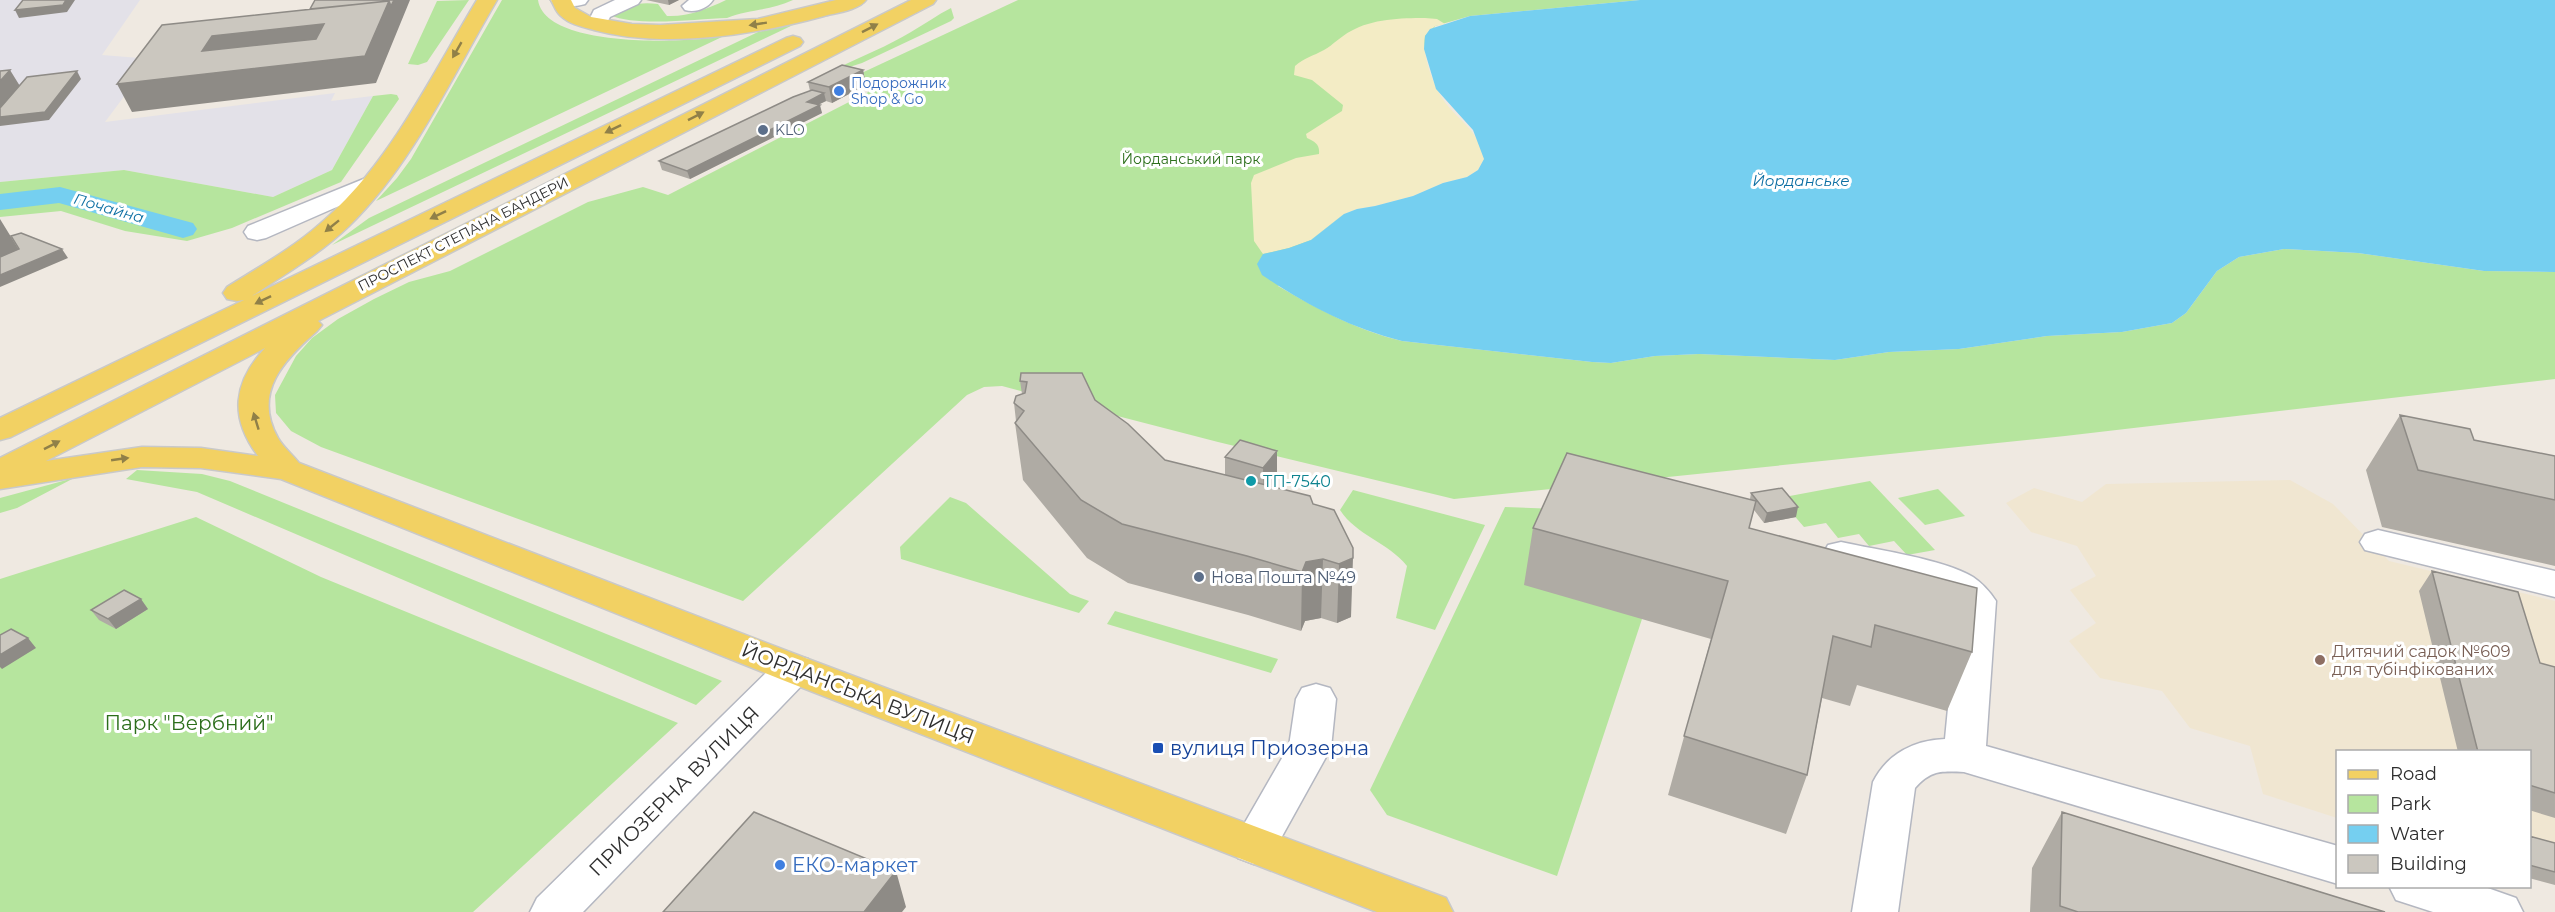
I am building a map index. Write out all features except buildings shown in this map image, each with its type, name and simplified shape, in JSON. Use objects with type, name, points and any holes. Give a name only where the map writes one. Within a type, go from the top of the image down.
[{"type":"main road","points":[[0,424],[204,313],[290,260],[341,218],[393,154],[488,0]]},
{"type":"main road","points":[[561,0],[567,11],[597,24],[645,30],[706,30],[791,18],[861,2]]},
{"type":"main road","name":"ПРОСПЕКТ СТЕПАНА БАНДЕРИ","points":[[0,471],[344,294],[926,0]]},
{"type":"main road","points":[[900,13],[934,0]]},
{"type":"main road","name":"ПРОСПЕКТ СТЕПАНА БАНДЕРИ","points":[[0,430],[666,103],[861,2]]},
{"type":"main road","points":[[287,470],[261,437],[251,403],[255,389],[271,360],[297,333],[344,294]]},
{"type":"main road","name":"ЙОРДАНСЬКА ВУЛИЦЯ","points":[[0,478],[142,457],[201,458],[287,470],[794,669],[1254,845],[1403,907]]},
{"type":"street","points":[[561,0],[578,0]]},
{"type":"street","points":[[597,24],[601,14],[631,0]]},
{"type":"street","points":[[257,232],[371,183]]},
{"type":"street","points":[[2378,542],[2555,584]]},
{"type":"street","points":[[1813,547],[1929,574],[1959,586],[1977,601],[1964,756]]},
{"type":"street","name":"ПРИОЗЕРНА ВУЛИЦЯ","points":[[553,912],[794,669]]},
{"type":"street","points":[[1254,845],[1310,748],[1316,699]]},
{"type":"street","points":[[1875,912],[1894,782],[1908,766],[1934,754],[1964,756],[2336,865]]},
{"type":"street","points":[[2419,888],[2500,912]]},
{"type":"shaded area","points":[[0,0],[140,0],[102,55],[152,59],[105,122],[335,93],[331,101],[373,96],[332,170],[273,197],[124,170],[0,182]]},
{"type":"shaded area","name":"Дитячий садок №609 для тубінфікованих","points":[[2290,480],[2333,504],[2389,561],[2555,601],[2555,845],[2531,838],[2531,750],[2336,750],[2336,818],[2263,794],[2250,746],[2190,728],[2162,691],[2100,678],[2069,641],[2096,623],[2070,590],[2096,576],[2077,546],[2031,532],[2006,503],[2034,488],[2082,502],[2106,484]]},
{"type":"green space","points":[[469,0],[427,62],[418,65],[408,64],[437,1]]},
{"type":"green space","points":[[502,0],[538,0],[547,16],[565,27],[590,35],[651,41],[724,36],[376,201],[411,159]]},
{"type":"green space","points":[[726,0],[793,0],[727,18],[635,21],[610,15],[627,7],[644,3],[658,4],[667,16],[690,14]]},
{"type":"green space","name":"Йорданський парк","points":[[1018,0],[1640,0],[1470,16],[1435,26],[1344,214],[1311,240],[1278,286],[1353,325],[1402,341],[1611,363],[1655,356],[1699,354],[1835,360],[1889,352],[1959,349],[2047,336],[2122,332],[2172,323],[2186,313],[2217,271],[2239,257],[2284,249],[2358,253],[2484,271],[2555,272],[2555,379],[2065,436],[1454,499],[1218,442],[1002,386],[984,387],[967,395],[743,601],[321,447],[291,431],[276,413],[275,395],[296,356],[312,338],[338,319],[409,282],[450,271],[588,202],[643,187],[668,195],[882,85],[853,77]]},
{"type":"green space","points":[[951,8],[954,18],[951,21],[862,63],[837,71],[838,68],[893,42]]},
{"type":"green space","points":[[793,25],[332,245],[369,218],[758,32]]},
{"type":"green space","points":[[397,95],[399,99],[341,182],[232,228],[187,241],[125,231],[61,211],[0,217],[0,182],[124,170],[273,197],[332,170],[373,96]]},
{"type":"green space","points":[[137,470],[202,474],[230,481],[722,681],[696,705],[197,492],[126,479]]},
{"type":"green space","points":[[74,478],[17,508],[0,513],[0,498]]},
{"type":"green space","points":[[1870,481],[1935,550],[1907,555],[1894,541],[1869,546],[1859,534],[1838,538],[1826,523],[1804,527],[1779,498]]},
{"type":"green space","points":[[1938,489],[1965,516],[1925,525],[1898,498]]},
{"type":"green space","points":[[1353,490],[1485,525],[1435,630],[1396,618],[1407,566],[1391,551],[1363,533],[1340,510]]},
{"type":"green space","points":[[950,497],[966,503],[1070,594],[1089,601],[1079,613],[901,559],[900,547]]},
{"type":"green space","points":[[1505,507],[1558,509],[1642,619],[1557,876],[1387,815],[1370,790]]},
{"type":"green space","name":"Парк \"Вербний\"","points":[[196,517],[321,577],[678,723],[473,912],[0,912],[0,579]]},
{"type":"green space","points":[[1115,611],[1278,659],[1271,673],[1107,624]]},
{"type":"sand","points":[[1437,19],[1445,24],[1435,26],[1425,36],[1426,60],[1442,98],[1472,131],[1481,148],[1484,159],[1478,170],[1467,177],[1443,183],[1413,196],[1344,214],[1311,240],[1263,254],[1254,241],[1251,183],[1254,175],[1296,158],[1319,154],[1318,146],[1307,138],[1306,134],[1342,111],[1343,105],[1312,80],[1294,75],[1295,66],[1359,27],[1387,20]]},
{"type":"water","name":"Йорданське","points":[[1640,0],[2555,0],[2555,272],[2484,271],[2358,253],[2284,249],[2239,257],[2217,271],[2186,313],[2172,323],[2122,332],[2047,336],[1959,349],[1889,352],[1835,360],[1699,354],[1655,356],[1611,363],[1402,341],[1364,329],[1329,314],[1262,275],[1257,264],[1263,254],[1311,240],[1344,214],[1413,196],[1443,183],[1467,177],[1478,170],[1484,159],[1473,130],[1436,89],[1424,49],[1425,36],[1430,29],[1470,16]]},
{"type":"waterway","name":"Почайна","points":[[0,202],[60,195],[183,229]]},
{"type":"place","name":"Подорожник Shop & Go","points":[[839,91]]},
{"type":"place","name":"KLO","points":[[763,130]]},
{"type":"place","name":"ТП-7540","points":[[1251,481]]},
{"type":"place","name":"Нова Пошта №49","points":[[1199,577]]},
{"type":"place","name":"Дитячий садок №609 для тубінфікованих","points":[[2320,660]]},
{"type":"place","name":"вулиця Приозерна","points":[[1158,748]]},
{"type":"place","name":"ЕКО-маркет","points":[[780,865]]}]
